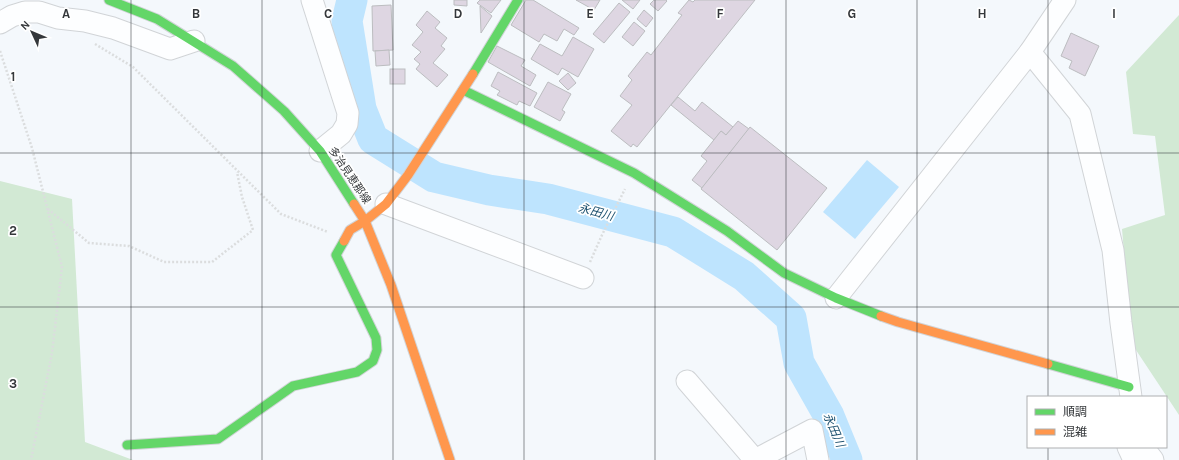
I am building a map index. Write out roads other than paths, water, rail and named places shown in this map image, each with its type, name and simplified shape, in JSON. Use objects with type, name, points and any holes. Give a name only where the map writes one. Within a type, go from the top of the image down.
[{"type":"street","name":"多治見恵那線","points":[[109,0],[157,19],[233,66],[284,111],[320,151],[365,220],[391,285],[450,460]]},
{"type":"street","points":[[312,0],[348,113],[347,124],[341,134],[320,151]]},
{"type":"street","points":[[127,445],[218,439],[293,386],[357,372],[374,361],[377,350],[376,338],[336,255],[350,230],[386,204],[408,175],[463,90],[518,0]]},
{"type":"street","points":[[836,298],[1030,52],[1065,0]]},
{"type":"street","points":[[0,23],[12,16],[40,5],[58,18],[85,21],[113,28],[170,49],[194,41]]},
{"type":"street","points":[[463,90],[634,173],[727,231],[784,273],[836,298],[898,322],[1129,394],[1113,250],[1080,114],[1030,52]]},
{"type":"street","points":[[386,204],[583,278]]},
{"type":"street","points":[[687,381],[755,460],[812,430],[818,460]]},
{"type":"street","points":[[1128,448],[1134,460]]},
{"type":"street","points":[[1144,448],[1153,460]]},
{"type":"water","points":[[867,160],[899,187],[855,239],[823,212]]},
{"type":"waterway","name":"永田川","points":[[352,0],[347,21],[361,109],[373,139],[434,177],[489,190],[548,199],[673,232],[744,276],[791,318],[799,363],[829,416],[847,460]]}]
